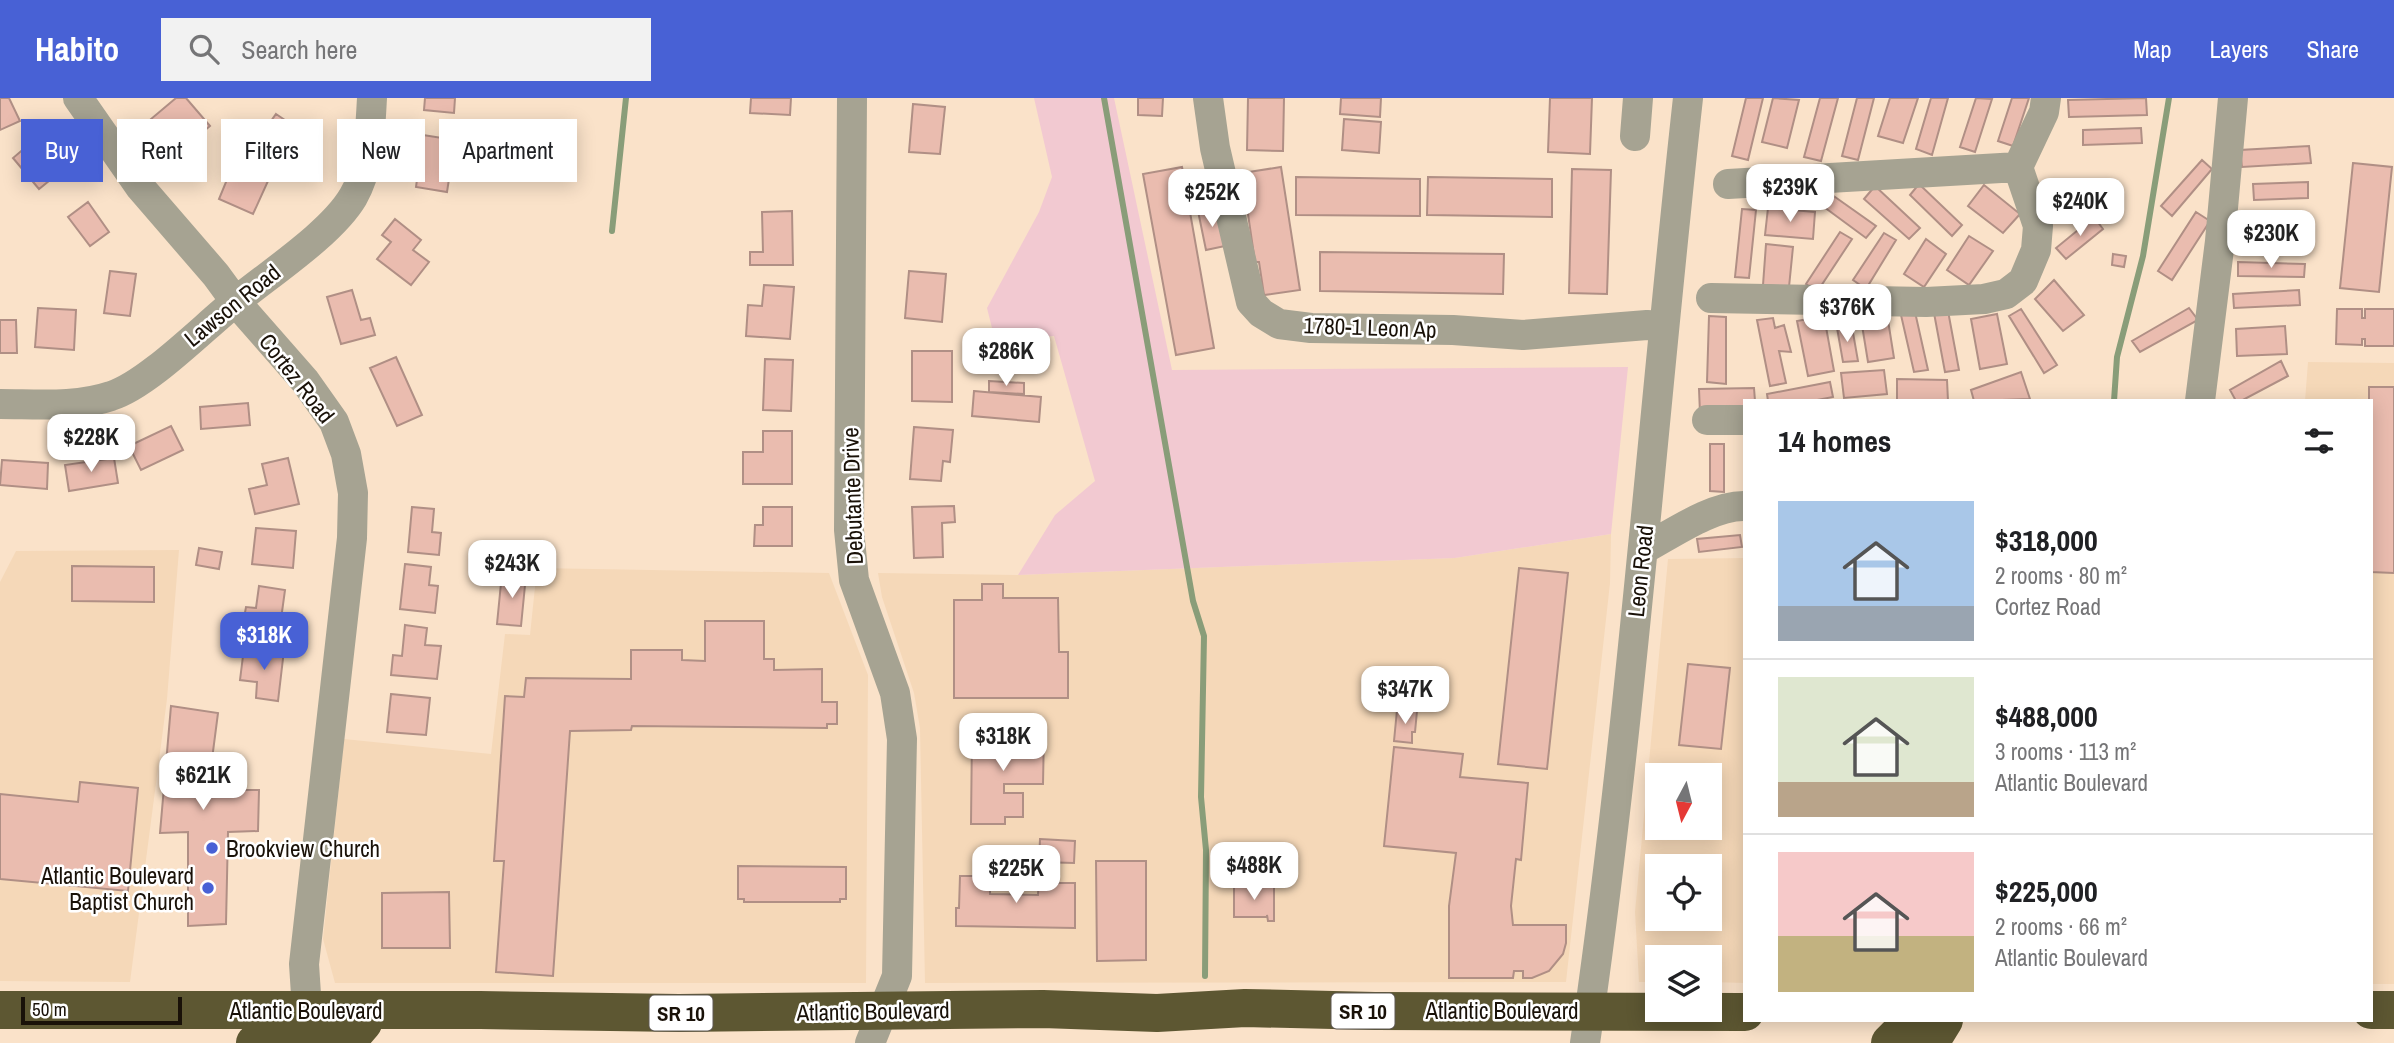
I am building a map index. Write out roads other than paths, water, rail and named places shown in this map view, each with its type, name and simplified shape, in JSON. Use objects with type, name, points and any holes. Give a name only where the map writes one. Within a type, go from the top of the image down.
[{"type":"highway","name":"Atlantic Boulevard","points":[[0,1010],[310,1026],[373,1010],[679,1013],[876,1027],[1043,1009],[1157,1013],[1245,1008],[1375,1011],[1587,1026],[1743,1012]]},
{"type":"highway","points":[[2373,1010],[2394,1010]]},
{"type":"highway","points":[[1890,1043],[1900,1032],[1936,1033],[1943,1022]]},
{"type":"highway","points":[[256,1043],[268,1032],[299,1031],[310,1026]]},
{"type":"street","name":"Cortez Road","points":[[78,98],[141,187],[216,275],[235,302],[305,381],[334,422],[346,454],[354,493],[352,538],[304,964],[310,1026]]},
{"type":"street","name":"Lawson Road","points":[[0,404],[91,401],[114,396],[163,362],[334,221],[353,197],[363,173],[372,98]]},
{"type":"street","name":"Debutante Drive","points":[[852,98],[849,530],[854,580],[895,693],[902,739],[897,976],[876,1027]]},
{"type":"street","name":"1780-1 Leon Ap","points":[[1208,98],[1215,148],[1251,302],[1261,313],[1279,324],[1523,334],[1662,326]]},
{"type":"street","points":[[1635,136],[1638,98]]},
{"type":"street","name":"Leon Road","points":[[1587,1026],[1644,549],[1662,326],[1688,98]]},
{"type":"street","points":[[1711,299],[1936,302],[1984,299],[2006,294],[2023,281],[2036,250],[2038,226],[2018,167],[2044,112],[2046,98]]},
{"type":"street","points":[[2200,399],[2220,241],[2233,98]]},
{"type":"street","points":[[1728,184],[2018,167]]},
{"type":"street","points":[[1707,420],[1743,420]]},
{"type":"street","points":[[1644,549],[1713,514],[1732,506],[1743,506]]},
{"type":"waterway","points":[[612,231],[626,98]]},
{"type":"waterway","points":[[1104,98],[1193,601],[1204,636],[1201,797],[1206,850],[1205,976]]},
{"type":"waterway","points":[[2114,399],[2117,357],[2143,256],[2169,98]]},
{"type":"place","name":"Brookview Church","points":[[212,848]]},
{"type":"place","name":"Atlantic Boulevard Baptist Church","points":[[208,888]]}]
